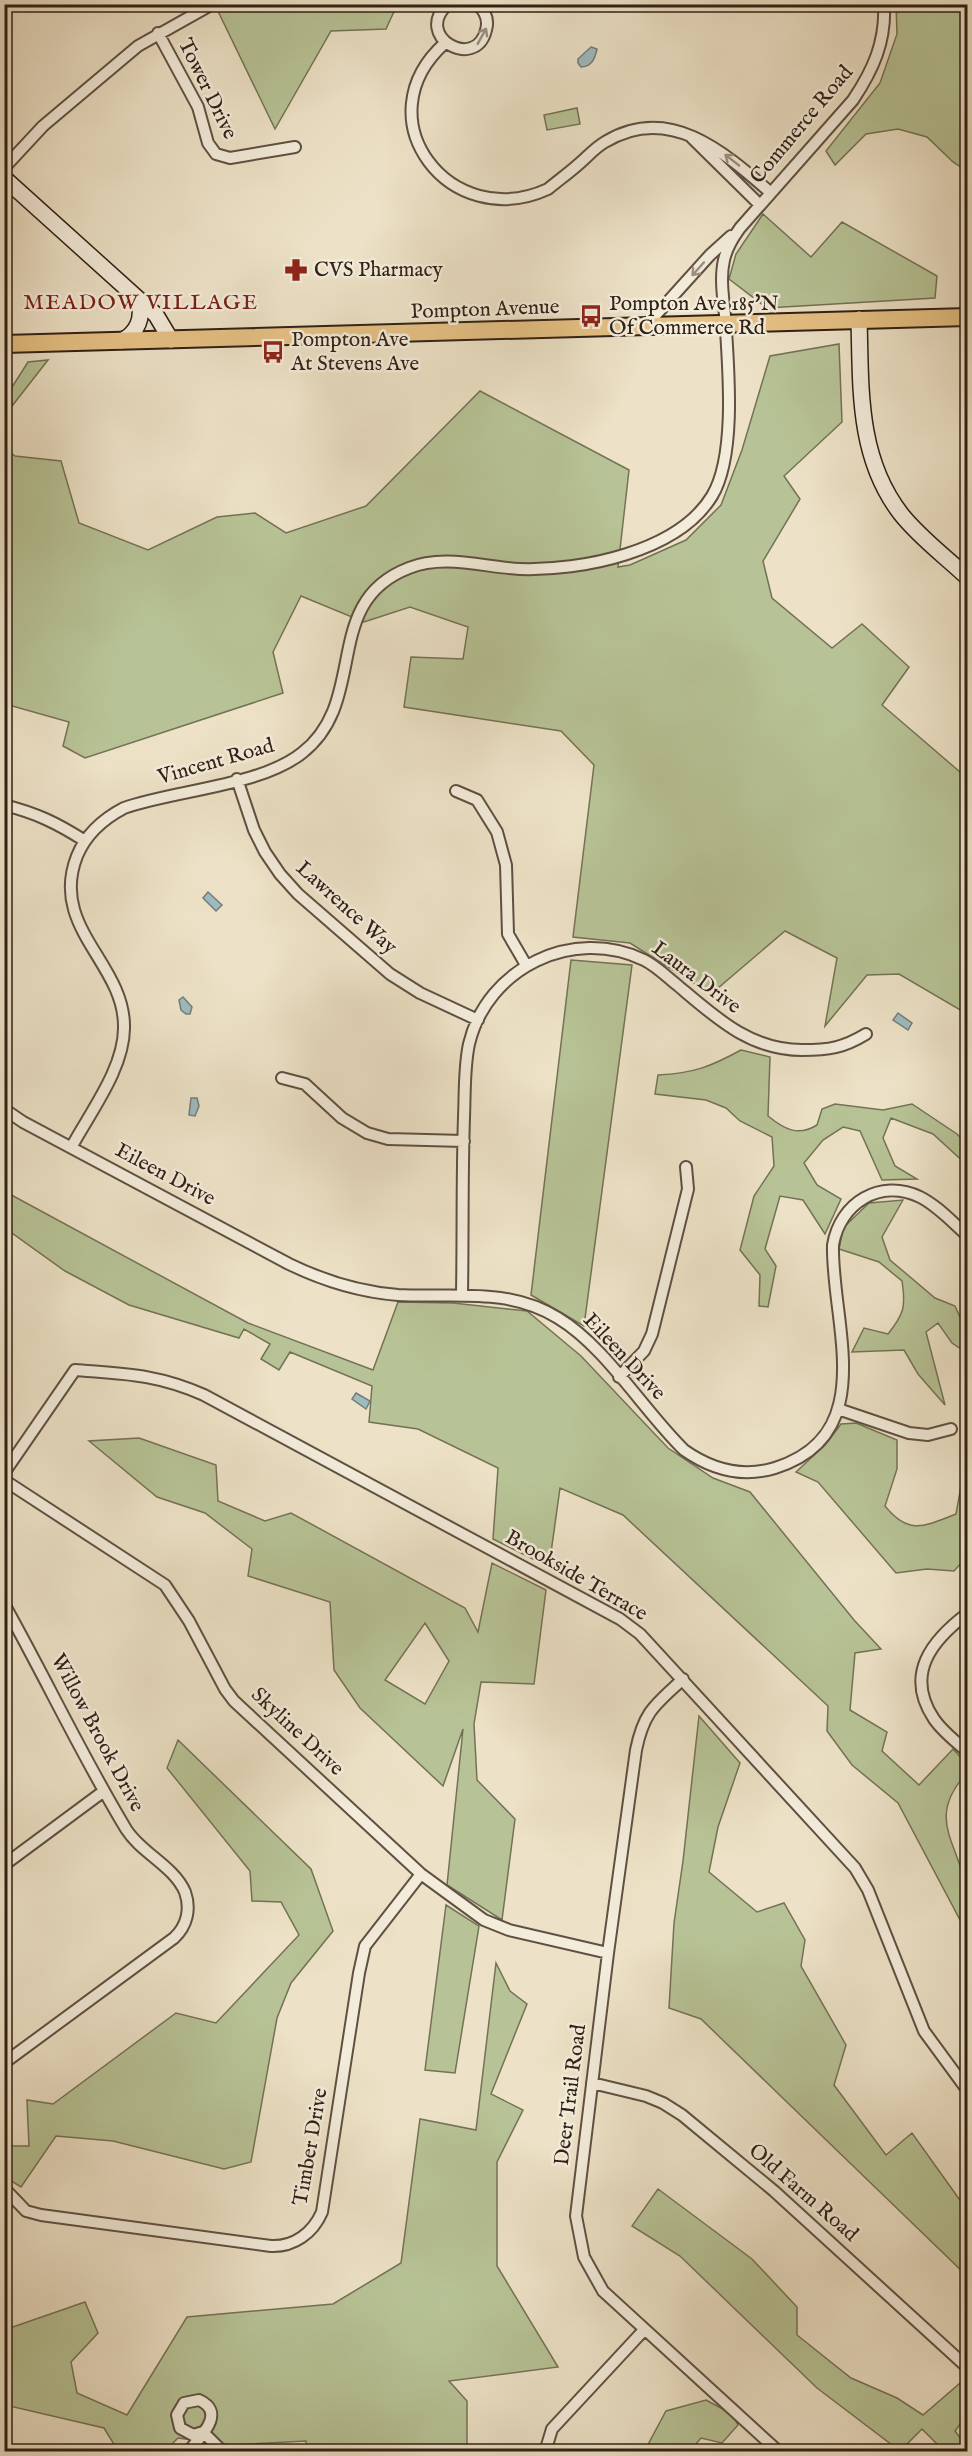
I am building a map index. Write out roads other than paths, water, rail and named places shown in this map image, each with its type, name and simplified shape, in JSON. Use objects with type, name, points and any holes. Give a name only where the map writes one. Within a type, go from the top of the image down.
[{"type":"main road","points":[[4,178],[156,315],[171,340]]},
{"type":"main road","points":[[121,341],[130,336],[139,323],[141,311],[138,299]]},
{"type":"main road","name":"Pompton Avenue","points":[[4,344],[968,317]]},
{"type":"main road","points":[[859,319],[864,425],[876,473],[887,494],[908,522],[968,578]]},
{"type":"street","points":[[448,4],[440,12],[438,20],[440,36],[452,47],[468,49],[482,40],[487,25],[486,16],[477,4]]},
{"type":"street","name":"Commerce Road","points":[[645,327],[710,255],[740,228],[853,100],[876,63],[882,40],[884,4]]},
{"type":"street","points":[[4,168],[43,126],[138,46],[211,5]]},
{"type":"street","name":"Tower Drive","points":[[158,33],[198,107],[208,143],[216,154],[230,158],[295,147]]},
{"type":"street","points":[[445,43],[435,51],[419,76],[412,104],[412,124],[422,152],[433,168],[454,186],[473,195],[504,200],[538,194],[548,189],[601,144],[626,132],[660,128],[689,135],[712,145],[771,193]]},
{"type":"street","points":[[689,135],[705,154],[760,205]]},
{"type":"street","name":"Commerce Road","points":[[725,324],[722,269],[730,243],[740,228]]},
{"type":"street","name":"Vincent Road","points":[[72,1146],[116,1066],[123,1044],[124,1026],[118,994],[83,933],[73,906],[71,887],[74,867],[85,841],[98,825],[124,808],[237,780],[284,765],[304,752],[321,735],[333,714],[341,692],[356,620],[373,593],[398,573],[417,565],[437,562],[521,569],[555,568],[589,563],[646,546],[692,520],[714,494],[722,476],[726,456],[729,422],[725,324]]},
{"type":"street","name":"Lawrence Way","points":[[237,780],[254,830],[265,852],[298,894],[390,974],[420,993],[477,1020]]},
{"type":"street","points":[[456,791],[477,800],[497,832],[506,865],[508,934],[526,965]]},
{"type":"street","points":[[4,805],[54,821],[85,841]]},
{"type":"street","name":"Laura Drive","points":[[462,1294],[467,1058],[477,1020],[496,991],[526,965],[545,956],[569,949],[594,948],[620,951],[655,966],[724,1025],[761,1044],[797,1050],[844,1047],[866,1034]]},
{"type":"street","points":[[282,1078],[305,1084],[342,1118],[367,1133],[399,1140],[464,1141]]},
{"type":"street","name":"Eileen Drive","points":[[4,1109],[23,1122],[72,1146],[289,1264],[320,1278],[385,1293],[462,1294],[510,1298],[552,1314],[590,1342],[684,1450],[703,1462],[736,1472],[770,1470],[801,1456],[826,1432],[838,1409],[844,1389],[845,1367],[832,1245],[837,1227],[845,1212],[858,1200],[874,1193],[907,1192],[930,1203],[968,1236]]},
{"type":"street","points":[[619,1377],[644,1352],[652,1334],[688,1189],[686,1167]]},
{"type":"street","name":"Brookside Terrace","points":[[4,1473],[75,1370],[149,1376],[204,1395],[620,1619],[640,1634],[683,1679],[855,1868],[868,1890],[924,2031],[968,2091]]},
{"type":"street","points":[[838,1409],[909,1432],[928,1435],[951,1429]]},
{"type":"street","name":"Skyline Drive","points":[[4,1480],[165,1586],[177,1599],[225,1689],[234,1701],[421,1874],[484,1920],[509,1930],[608,1953]]},
{"type":"street","name":"Willow Brook Drive","points":[[4,1604],[104,1791],[129,1832],[183,1888],[188,1906],[185,1924],[174,1938],[4,2063]]},
{"type":"street","points":[[968,1612],[944,1631],[932,1646],[925,1664],[923,1683],[926,1702],[935,1720],[968,1752]]},
{"type":"street","name":"Deer Trail Road","points":[[683,1679],[651,1708],[640,1731],[608,1953],[576,2216],[580,2245],[589,2269],[603,2291],[779,2451]]},
{"type":"street","points":[[4,1865],[104,1791]]},
{"type":"street","name":"Timber Drive","points":[[4,2188],[26,2211],[41,2215],[271,2246],[287,2245],[306,2235],[314,2228],[322,2212],[358,1973],[365,1946],[421,1874]]},
{"type":"street","name":"Old Farm Road","points":[[592,2083],[646,2096],[682,2115],[774,2192],[968,2368]]},
{"type":"street","points":[[545,2451],[552,2429],[644,2330]]},
{"type":"street","points":[[188,2451],[203,2432],[224,2451]]},
{"type":"water","points":[[591,47],[597,49],[594,59],[590,64],[581,67],[578,59]]},
{"type":"water","points":[[208,892],[222,905],[216,911],[203,898]]},
{"type":"water","points":[[183,997],[192,1007],[190,1014],[181,1010],[179,1000]]},
{"type":"water","points":[[898,1013],[912,1023],[908,1030],[893,1020]]},
{"type":"water","points":[[191,1098],[197,1098],[199,1106],[195,1116],[189,1115]]},
{"type":"water","points":[[356,1393],[370,1401],[366,1409],[352,1399]]},
{"type":"place","name":"CVS Pharmacy","points":[[296,270]]},
{"type":"place","name":"Pompton Ave 185'N Of Commerce Rd","points":[[591,316]]},
{"type":"place","name":"Pompton Ave At Stevens Ave","points":[[273,352]]},
{"type":"district","name":"MEADOW VILLAGE","points":[[141,303]]}]
